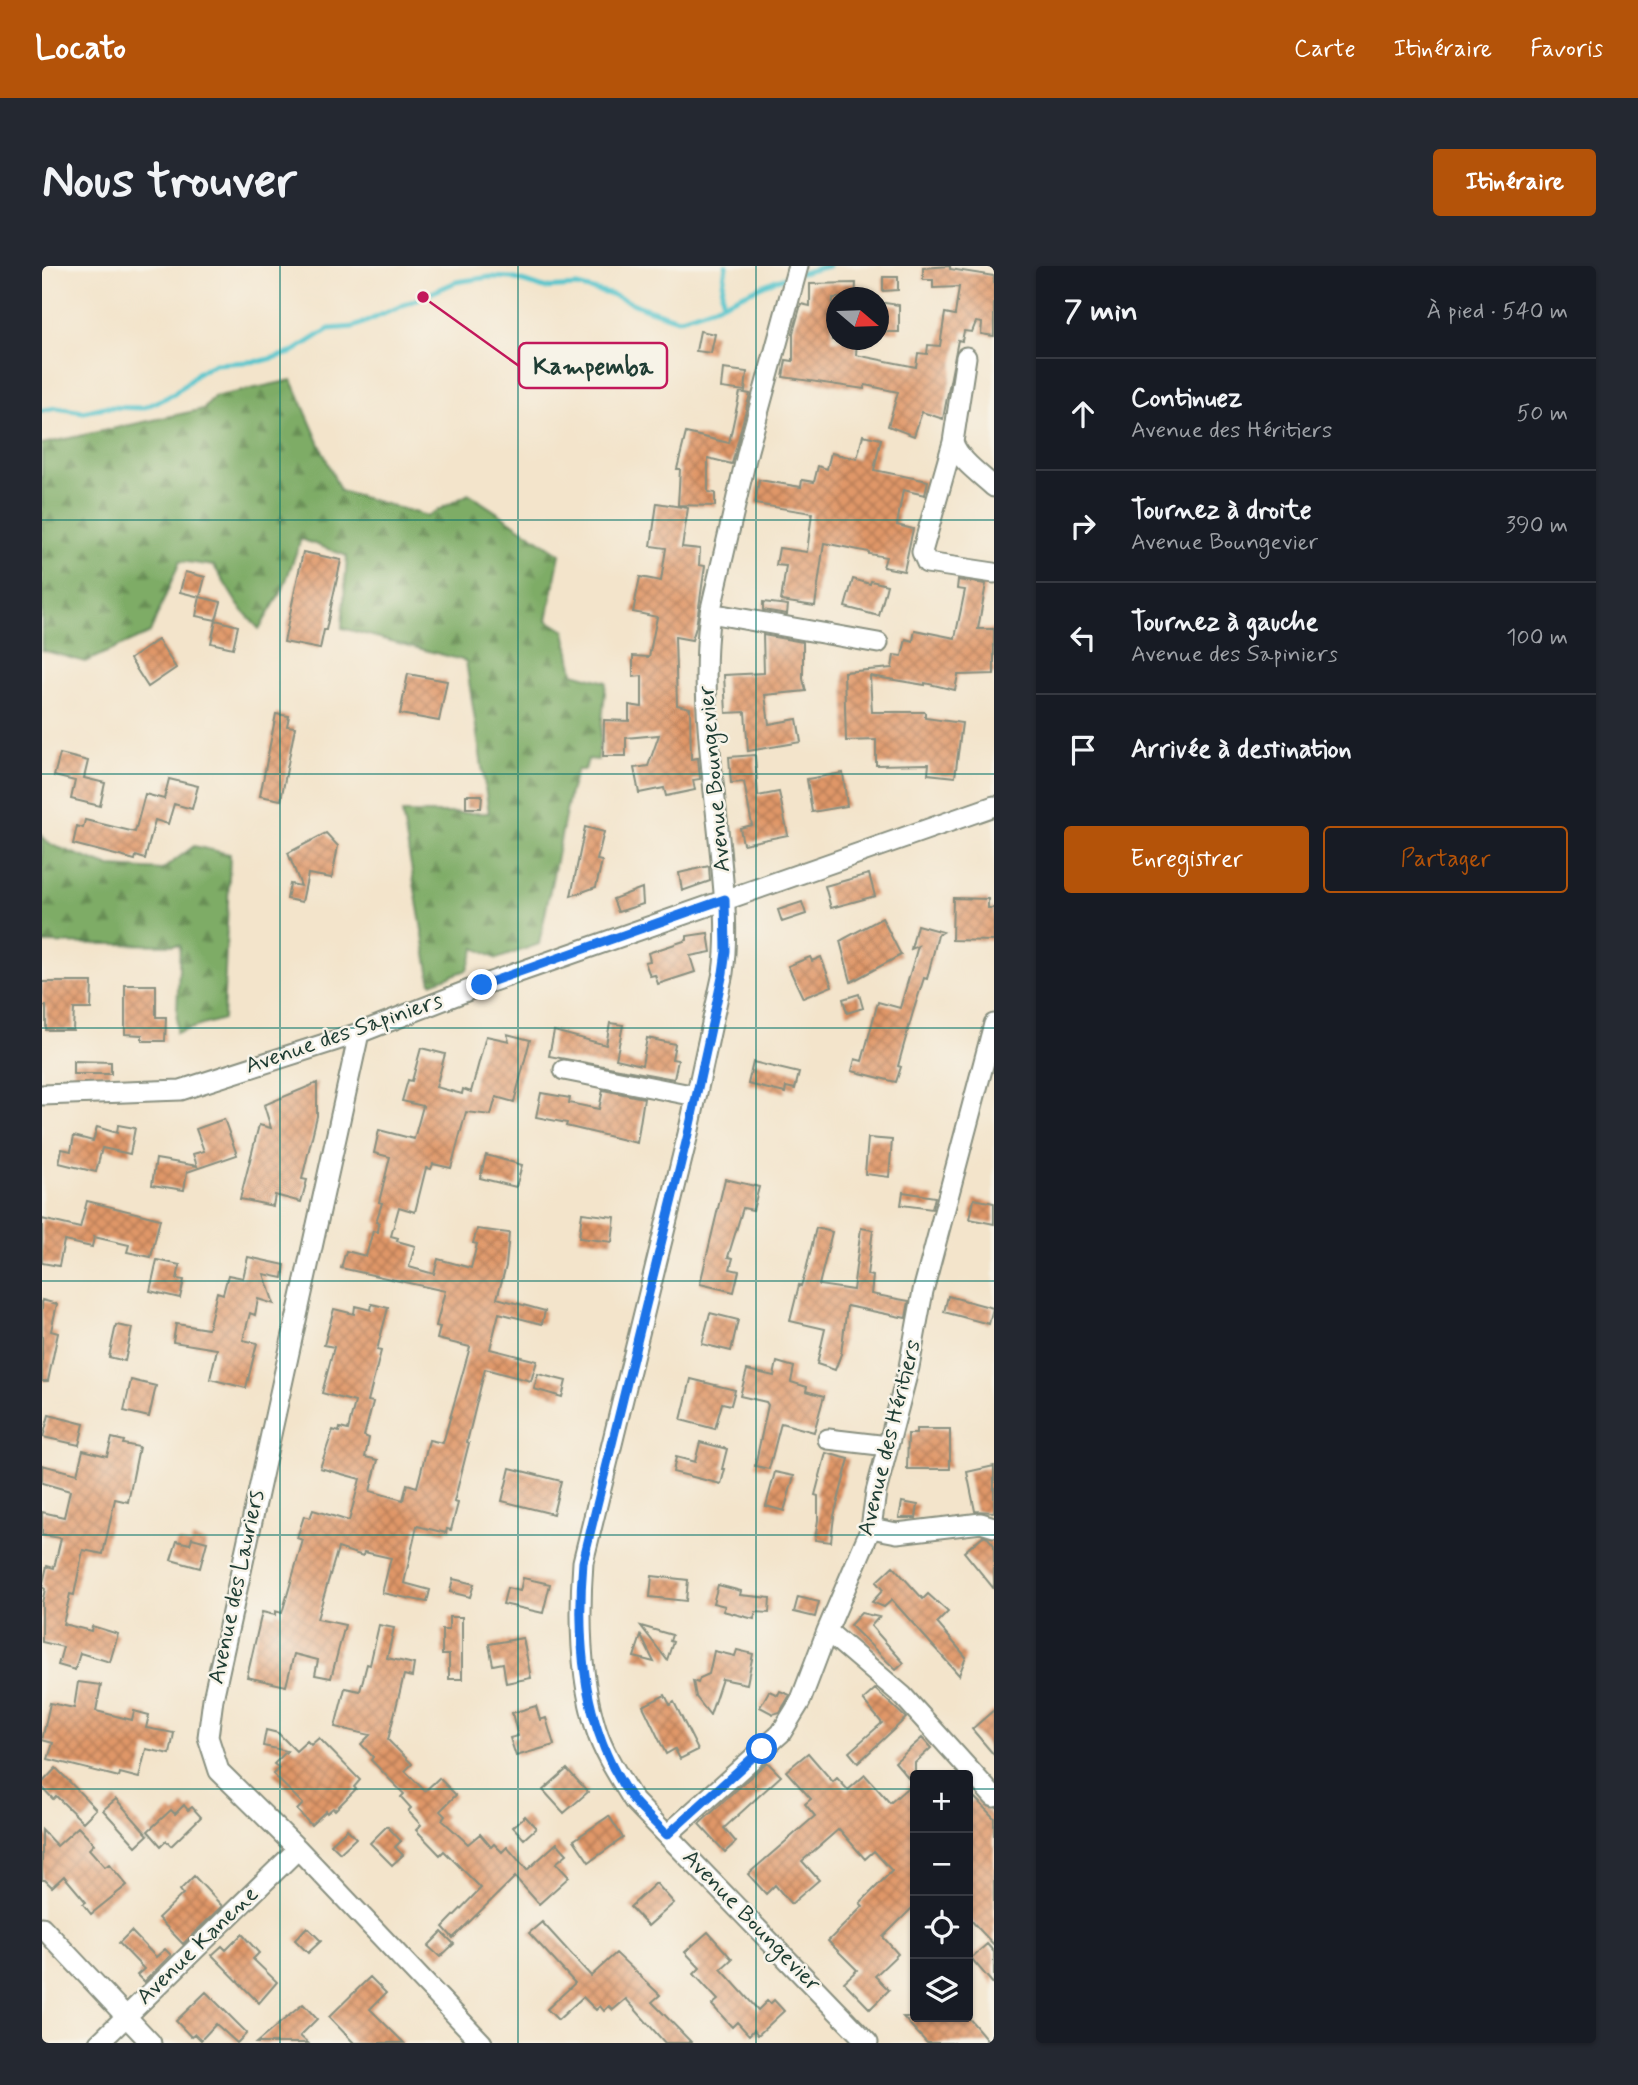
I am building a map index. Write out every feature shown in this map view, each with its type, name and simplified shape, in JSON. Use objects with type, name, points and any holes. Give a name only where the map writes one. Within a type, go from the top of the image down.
[{"type":"street","name":"Avenue Boungevier","points":[[795,275],[748,450],[710,613],[707,637],[708,713],[725,899],[726,951],[723,973],[696,1096],[583,1562],[580,1603],[582,1643],[596,1729],[609,1760],[634,1801],[868,2043]]},
{"type":"street","points":[[966,357],[953,442],[922,552],[927,562],[994,573]]},
{"type":"street","points":[[953,442],[955,450],[994,487]]},
{"type":"street","points":[[710,613],[878,643]]},
{"type":"street","name":"Avenue des Sapiniers","points":[[42,1095],[181,1090],[359,1033],[482,985],[994,806]]},
{"type":"street","name":"Avenue des Héritiers","points":[[667,1835],[780,1732],[800,1702],[827,1631],[872,1528],[876,1492],[909,1367],[923,1291],[994,1024]]},
{"type":"street","name":"Avenue des Lauriers","points":[[359,1033],[213,1699],[208,1737],[219,1772],[298,1849],[482,2043]]},
{"type":"street","points":[[564,1069],[696,1096]]},
{"type":"street","points":[[828,1439],[888,1446]]},
{"type":"street","points":[[872,1528],[897,1533],[981,1523],[994,1527]]},
{"type":"street","points":[[827,1631],[903,1696],[994,1797]]},
{"type":"street","name":"Avenue Kanene","points":[[99,2043],[298,1849]]},
{"type":"street","points":[[42,1927],[151,2043]]},
{"type":"green space","points":[[292,380],[340,491],[427,516],[469,494],[560,554],[547,620],[565,631],[573,673],[606,682],[598,760],[588,759],[585,770],[577,770],[570,792],[539,944],[497,959],[475,948],[467,970],[431,983],[402,813],[489,813],[466,661],[342,628],[347,556],[301,539],[283,589],[259,629],[238,605],[214,566],[180,561],[150,633],[85,662],[42,650],[42,444],[204,409],[214,397]]},
{"type":"green space","points":[[42,836],[49,844],[110,867],[162,870],[194,846],[230,854],[223,1019],[176,1033],[180,945],[42,943]]},
{"type":"building","points":[[950,266],[950,269],[994,276],[994,336],[981,334],[982,323],[976,322],[972,332],[964,331],[962,341],[958,340],[943,419],[922,412],[914,436],[888,426],[898,392],[865,385],[864,389],[783,377],[786,360],[793,361],[793,333],[801,304],[810,306],[810,284],[856,283],[856,287],[826,287],[826,350],[856,350],[856,355],[916,367],[918,353],[927,354],[928,345],[940,346],[945,313],[955,315],[959,287],[933,288],[933,280],[923,280],[923,268]]},
{"type":"building","points":[[883,277],[898,277],[898,290],[889,291],[889,287],[883,287]]},
{"type":"building","points":[[889,304],[899,305],[899,332],[889,332]]},
{"type":"building","points":[[700,331],[715,334],[711,353],[696,351]]},
{"type":"building","points":[[723,369],[747,372],[745,391],[721,388]]},
{"type":"building","points":[[740,392],[750,394],[732,464],[708,458],[708,492],[715,493],[715,506],[678,505],[680,469],[677,469],[686,433],[729,443]]},
{"type":"building","points":[[863,435],[881,439],[874,470],[928,481],[925,495],[903,490],[897,525],[913,529],[904,571],[883,567],[886,557],[824,543],[815,606],[781,601],[786,566],[776,565],[779,548],[807,552],[812,513],[755,504],[759,480],[801,487],[802,480],[814,482],[818,466],[827,469],[831,453],[857,459]]},
{"type":"building","points":[[657,503],[688,508],[682,547],[700,549],[699,565],[705,566],[692,640],[675,637],[677,705],[690,708],[691,759],[698,758],[700,779],[693,780],[695,790],[666,796],[664,788],[639,793],[634,768],[648,766],[659,735],[626,738],[626,756],[603,756],[604,720],[629,721],[629,705],[642,707],[642,676],[633,677],[633,656],[649,657],[657,617],[633,612],[640,577],[661,581],[666,548],[651,546]]},
{"type":"building","points":[[303,552],[341,560],[320,649],[284,642]]},
{"type":"building","points":[[185,572],[205,577],[200,597],[180,592]]},
{"type":"building","points":[[853,579],[887,585],[879,616],[845,607]]},
{"type":"building","points":[[958,580],[986,584],[978,629],[994,629],[994,674],[958,675],[955,690],[870,676],[872,712],[925,712],[925,718],[962,723],[955,777],[928,774],[929,764],[876,765],[876,740],[846,741],[844,672],[892,668],[894,655],[902,656],[906,639],[913,641],[915,630],[955,638],[965,590],[957,589]]},
{"type":"building","points":[[200,597],[221,602],[216,620],[196,616]]},
{"type":"building","points":[[763,602],[788,605],[787,614],[763,610]]},
{"type":"building","points":[[216,620],[238,626],[233,648],[211,643]]},
{"type":"building","points":[[763,635],[803,642],[803,679],[806,691],[765,695],[769,724],[797,719],[801,742],[748,751],[745,712],[726,713],[724,675],[764,673]]},
{"type":"building","points":[[158,640],[176,668],[148,687],[130,659]]},
{"type":"building","points":[[408,674],[447,681],[439,721],[400,714]]},
{"type":"building","points":[[276,714],[289,716],[287,726],[295,727],[281,800],[260,796]]},
{"type":"building","points":[[60,754],[88,761],[84,778],[105,783],[100,806],[71,799],[75,781],[54,776]]},
{"type":"building","points":[[755,755],[758,796],[779,792],[788,835],[743,844],[740,828],[752,825],[744,782],[731,783],[729,757]]},
{"type":"building","points":[[843,773],[847,806],[812,812],[807,779]]},
{"type":"building","points":[[169,779],[198,786],[192,809],[174,804],[168,824],[155,820],[145,859],[136,856],[135,860],[73,844],[77,826],[83,828],[85,820],[135,832],[145,794],[164,799]]},
{"type":"building","points":[[466,795],[482,795],[481,808],[466,808]]},
{"type":"building","points":[[585,827],[604,832],[597,860],[602,861],[596,887],[571,896]]},
{"type":"building","points":[[326,833],[338,846],[332,878],[308,874],[302,902],[287,899],[290,884],[301,886],[288,853]]},
{"type":"building","points":[[709,866],[710,881],[682,891],[679,873]]},
{"type":"building","points":[[869,874],[875,896],[831,908],[825,886]]},
{"type":"building","points":[[642,888],[643,904],[618,912],[613,899]]},
{"type":"building","points":[[953,898],[988,899],[988,908],[994,908],[994,941],[952,940]]},
{"type":"building","points":[[802,902],[806,914],[782,922],[778,910]]},
{"type":"building","points":[[882,918],[901,955],[851,982],[840,941]]},
{"type":"building","points":[[917,925],[943,932],[938,935],[927,979],[924,978],[913,1012],[896,1082],[852,1071],[855,1059],[862,1061],[878,1002],[900,1008],[918,946],[911,949]]},
{"type":"building","points":[[708,933],[711,952],[690,956],[695,972],[658,984],[655,975],[650,976],[645,962],[650,961],[648,953],[687,940],[687,936]]},
{"type":"building","points":[[810,957],[812,961],[821,957],[832,986],[803,998],[788,966]]},
{"type":"building","points":[[42,982],[92,982],[91,1009],[74,1009],[73,1030],[46,1030]]},
{"type":"building","points":[[125,985],[156,985],[156,1017],[166,1017],[165,1041],[142,1041],[142,1035],[125,1034]]},
{"type":"building","points":[[859,994],[863,1008],[847,1013],[843,999]]},
{"type":"building","points":[[610,1023],[623,1025],[616,1059],[642,1065],[647,1038],[675,1044],[672,1059],[678,1060],[674,1079],[549,1056],[554,1031],[606,1045]]},
{"type":"building","points":[[507,1034],[530,1040],[514,1102],[496,1097],[491,1115],[466,1112],[451,1168],[433,1164],[431,1169],[426,1168],[415,1212],[399,1207],[391,1236],[398,1238],[397,1241],[415,1246],[409,1267],[434,1274],[438,1259],[471,1268],[477,1244],[473,1243],[477,1229],[509,1233],[506,1266],[497,1298],[545,1311],[542,1324],[499,1313],[490,1349],[537,1361],[531,1381],[485,1369],[454,1502],[458,1503],[451,1530],[447,1529],[446,1533],[417,1526],[404,1583],[430,1590],[427,1602],[382,1593],[391,1558],[364,1552],[363,1556],[338,1548],[317,1619],[345,1625],[331,1678],[315,1675],[318,1660],[294,1654],[286,1686],[247,1677],[262,1612],[275,1615],[275,1611],[282,1613],[303,1540],[297,1538],[304,1516],[310,1518],[313,1510],[349,1521],[360,1479],[320,1468],[333,1430],[348,1430],[355,1402],[322,1393],[334,1347],[324,1345],[334,1309],[354,1314],[355,1306],[371,1310],[372,1304],[388,1308],[377,1350],[381,1351],[368,1401],[373,1402],[364,1436],[369,1438],[365,1457],[378,1460],[370,1491],[403,1500],[407,1484],[417,1487],[429,1440],[443,1443],[470,1347],[437,1339],[440,1327],[436,1326],[445,1291],[341,1268],[346,1251],[366,1256],[373,1231],[378,1232],[379,1223],[376,1222],[382,1203],[379,1202],[390,1157],[374,1153],[379,1130],[414,1139],[423,1106],[402,1101],[408,1080],[412,1081],[421,1048],[445,1054],[436,1087],[462,1094],[463,1089],[471,1092],[486,1036],[509,1041]]},
{"type":"building","points":[[73,1061],[111,1062],[111,1074],[73,1074]]},
{"type":"building","points":[[753,1062],[799,1073],[795,1089],[786,1087],[785,1093],[748,1084]]},
{"type":"building","points":[[317,1083],[317,1116],[302,1179],[307,1180],[301,1202],[275,1195],[273,1206],[240,1199],[259,1125],[271,1128],[264,1105]]},
{"type":"building","points":[[603,1090],[644,1098],[637,1143],[536,1117],[541,1093],[570,1098],[569,1103],[599,1109]]},
{"type":"building","points":[[224,1119],[237,1155],[187,1172],[184,1190],[152,1185],[156,1159],[197,1166],[193,1154],[204,1151],[196,1129]]},
{"type":"building","points":[[118,1125],[135,1128],[130,1154],[102,1148],[96,1172],[59,1163],[62,1149],[71,1151],[74,1136],[93,1141],[97,1127],[117,1133]]},
{"type":"building","points":[[868,1138],[892,1140],[889,1177],[865,1174]]},
{"type":"building","points":[[486,1155],[522,1165],[516,1187],[480,1178]]},
{"type":"building","points":[[725,1179],[759,1187],[753,1210],[743,1208],[728,1257],[733,1258],[730,1269],[739,1271],[734,1292],[700,1284]]},
{"type":"building","points":[[903,1192],[935,1197],[932,1209],[901,1205]]},
{"type":"building","points":[[974,1199],[994,1203],[994,1224],[970,1219]]},
{"type":"building","points":[[87,1201],[160,1219],[151,1257],[127,1252],[129,1245],[94,1237],[92,1247],[64,1241],[59,1266],[42,1263],[42,1219],[80,1228]]},
{"type":"building","points":[[582,1213],[615,1217],[612,1242],[579,1238]]},
{"type":"building","points":[[816,1228],[832,1232],[819,1285],[853,1290],[861,1228],[873,1230],[867,1275],[873,1276],[871,1294],[909,1301],[906,1318],[847,1306],[841,1354],[835,1370],[817,1364],[825,1329],[790,1321]]},
{"type":"building","points":[[248,1257],[285,1265],[283,1278],[264,1274],[274,1304],[258,1299],[255,1315],[250,1313],[243,1340],[257,1343],[246,1388],[210,1379],[217,1349],[173,1342],[176,1324],[208,1329],[217,1292],[223,1294],[228,1275],[243,1278]]},
{"type":"building","points":[[157,1260],[180,1265],[177,1279],[184,1280],[180,1298],[150,1291]]},
{"type":"building","points":[[948,1296],[993,1308],[989,1324],[944,1312]]},
{"type":"building","points":[[42,1300],[57,1304],[51,1331],[58,1333],[48,1381],[42,1381]]},
{"type":"building","points":[[710,1313],[738,1320],[731,1351],[702,1344]]},
{"type":"building","points":[[116,1325],[132,1328],[125,1361],[109,1357]]},
{"type":"building","points":[[777,1362],[794,1367],[791,1382],[807,1387],[806,1391],[824,1396],[814,1432],[781,1423],[769,1469],[755,1466],[768,1405],[766,1402],[740,1396],[747,1370],[774,1376]]},
{"type":"building","points":[[538,1374],[566,1381],[562,1397],[534,1389]]},
{"type":"building","points":[[691,1379],[735,1390],[731,1405],[722,1403],[715,1429],[681,1420]]},
{"type":"building","points":[[131,1380],[156,1386],[149,1417],[124,1411]]},
{"type":"building","points":[[49,1415],[84,1424],[79,1445],[43,1437]]},
{"type":"building","points":[[916,1429],[950,1429],[950,1469],[907,1469],[908,1434],[916,1434]]},
{"type":"building","points":[[112,1438],[124,1441],[123,1444],[139,1447],[128,1502],[115,1499],[103,1554],[83,1550],[74,1595],[70,1594],[63,1624],[91,1631],[92,1626],[118,1634],[110,1662],[80,1653],[75,1670],[58,1665],[63,1647],[42,1642],[42,1603],[45,1589],[42,1587],[47,1566],[54,1568],[61,1538],[42,1535],[42,1512],[64,1517],[70,1491],[42,1483],[42,1465],[77,1474],[83,1450],[107,1456]]},
{"type":"building","points":[[700,1442],[727,1449],[721,1484],[673,1472],[676,1457],[695,1462]]},
{"type":"building","points":[[826,1453],[849,1459],[834,1516],[831,1542],[815,1540],[818,1496],[815,1495]]},
{"type":"building","points":[[994,1466],[994,1512],[975,1511],[967,1472]]},
{"type":"building","points":[[510,1468],[561,1481],[553,1514],[502,1501]]},
{"type":"building","points":[[775,1472],[794,1476],[784,1511],[766,1506]]},
{"type":"building","points":[[902,1502],[918,1505],[916,1518],[899,1518]]},
{"type":"building","points":[[983,1536],[994,1545],[994,1589],[964,1552]]},
{"type":"building","points":[[192,1538],[207,1542],[200,1568],[171,1560],[177,1541],[190,1544]]},
{"type":"building","points":[[893,1566],[923,1599],[928,1594],[948,1612],[937,1623],[966,1657],[959,1675],[892,1600],[884,1607],[872,1602],[883,1590],[876,1582]]},
{"type":"building","points":[[652,1576],[688,1580],[686,1601],[650,1597]]},
{"type":"building","points":[[523,1578],[550,1584],[543,1613],[503,1604],[507,1588],[520,1591]]},
{"type":"building","points":[[453,1579],[474,1584],[470,1597],[450,1592]]},
{"type":"building","points":[[718,1585],[741,1591],[740,1595],[770,1598],[769,1613],[756,1612],[754,1619],[723,1611],[725,1606],[713,1603]]},
{"type":"building","points":[[798,1597],[819,1602],[815,1617],[794,1612]]},
{"type":"building","points":[[861,1613],[879,1617],[871,1626],[904,1663],[896,1670],[850,1625]]},
{"type":"building","points":[[449,1617],[462,1617],[462,1679],[449,1679],[449,1655],[442,1655],[442,1630],[449,1630]]},
{"type":"building","points":[[379,1625],[394,1628],[387,1658],[414,1664],[412,1677],[404,1675],[388,1740],[412,1764],[405,1771],[425,1791],[439,1778],[456,1795],[440,1811],[445,1816],[442,1820],[468,1844],[480,1834],[491,1847],[494,1844],[502,1852],[507,1847],[527,1870],[557,1843],[567,1854],[556,1863],[569,1877],[539,1904],[515,1877],[453,1938],[443,1927],[481,1888],[444,1851],[440,1855],[416,1830],[421,1825],[408,1811],[411,1808],[401,1797],[404,1794],[371,1760],[373,1757],[361,1744],[370,1735],[335,1727],[345,1688],[360,1691],[367,1664],[370,1665]]},
{"type":"building","points":[[641,1626],[672,1635],[670,1641],[673,1642],[667,1660]]},
{"type":"building","points":[[641,1636],[654,1662],[634,1657]]},
{"type":"building","points":[[523,1638],[531,1678],[506,1683],[503,1663],[493,1665],[489,1644]]},
{"type":"building","points":[[737,1650],[753,1654],[747,1684],[722,1679],[710,1715],[696,1697],[693,1681],[698,1683],[700,1678],[709,1674],[714,1651],[735,1656]]},
{"type":"building","points":[[78,1682],[101,1685],[96,1711],[132,1720],[134,1711],[149,1715],[146,1728],[174,1733],[170,1754],[146,1749],[139,1778],[120,1773],[119,1777],[48,1759],[53,1743],[42,1740],[50,1703],[74,1708]]},
{"type":"building","points":[[875,1689],[906,1718],[858,1763],[849,1752],[882,1723],[863,1700]]},
{"type":"building","points":[[769,1691],[778,1695],[780,1691],[790,1695],[780,1712],[773,1714],[760,1707]]},
{"type":"building","points":[[665,1695],[670,1705],[674,1702],[698,1750],[680,1759],[675,1749],[666,1754],[643,1706]]},
{"type":"building","points":[[536,1706],[540,1720],[546,1718],[554,1745],[516,1756],[510,1738],[518,1736],[512,1713]]},
{"type":"building","points":[[994,1710],[994,1755],[972,1729]]},
{"type":"building","points":[[266,1730],[278,1733],[296,1751],[307,1741],[311,1745],[319,1738],[360,1780],[354,1787],[356,1789],[335,1810],[333,1808],[327,1813],[326,1811],[311,1825],[297,1810],[303,1804],[273,1774],[279,1768],[274,1764],[287,1751],[263,1746]]},
{"type":"building","points":[[922,1738],[931,1748],[915,1763],[915,1770],[910,1770],[910,1780],[895,1762]]},
{"type":"building","points":[[808,1753],[833,1782],[837,1778],[848,1790],[865,1775],[890,1803],[910,1786],[910,1910],[883,1937],[898,1954],[875,1976],[889,1990],[870,2009],[844,1982],[857,1970],[828,1941],[863,1906],[860,1903],[892,1871],[874,1851],[865,1859],[839,1829],[802,1861],[819,1880],[791,1904],[775,1885],[766,1894],[748,1874],[815,1816],[805,1804],[811,1799],[786,1771]]},
{"type":"building","points":[[767,1762],[781,1776],[724,1828],[736,1842],[725,1852],[699,1824]]},
{"type":"building","points":[[56,1768],[96,1809],[83,1822],[56,1796],[53,1799],[42,1787],[42,1783]]},
{"type":"building","points":[[567,1769],[588,1792],[564,1813],[543,1790]]},
{"type":"building","points":[[975,1798],[994,1818],[994,1945],[973,1922]]},
{"type":"building","points":[[116,1799],[148,1835],[136,1846],[103,1810]]},
{"type":"building","points":[[184,1805],[188,1810],[192,1807],[201,1817],[171,1846],[166,1841],[161,1846],[148,1831],[171,1810],[175,1814]]},
{"type":"building","points":[[525,1816],[536,1828],[524,1839],[513,1827]]},
{"type":"building","points":[[609,1816],[623,1838],[589,1862],[574,1840]]},
{"type":"building","points":[[387,1826],[401,1841],[395,1847],[403,1855],[392,1865],[370,1843]]},
{"type":"building","points":[[78,1827],[94,1844],[89,1849],[105,1867],[109,1864],[127,1885],[91,1914],[83,1904],[86,1902],[64,1876],[52,1887],[42,1880],[42,1830],[57,1846]]},
{"type":"building","points":[[347,1829],[356,1838],[340,1853],[331,1844]]},
{"type":"building","points":[[194,1876],[222,1906],[183,1944],[158,1918],[183,1894],[180,1890]]},
{"type":"building","points":[[656,1883],[674,1903],[648,1926],[630,1907]]},
{"type":"building","points":[[542,1922],[591,1976],[616,1953],[660,1995],[652,2002],[692,2043],[665,2043],[626,1999],[613,2010],[609,2006],[604,2011],[600,2006],[596,2010],[583,1997],[558,2020],[547,2009],[575,1983],[529,1933]]},
{"type":"building","points":[[307,1927],[321,1941],[308,1953],[295,1940]]},
{"type":"building","points":[[131,1931],[156,1957],[165,1949],[171,1955],[144,1982],[137,1975],[144,1969],[119,1943]]},
{"type":"building","points":[[442,1932],[454,1944],[440,1957],[428,1946]]},
{"type":"building","points":[[708,1932],[732,1959],[721,1969],[758,2010],[767,2001],[770,2004],[774,2000],[784,2011],[758,2035],[754,2030],[749,2035],[737,2022],[732,2027],[712,2005],[718,2000],[694,1974],[700,1968],[685,1952]]},
{"type":"building","points":[[242,1934],[259,1953],[253,1959],[277,1982],[259,2003],[212,1955],[222,1946],[226,1950]]},
{"type":"building","points":[[987,1944],[994,1952],[994,1985],[973,1960],[973,1956]]},
{"type":"building","points":[[370,1977],[386,1993],[370,2009],[404,2043],[354,2043],[329,2017]]},
{"type":"building","points":[[206,1992],[247,2033],[237,2043],[216,2024],[201,2040],[195,2034],[191,2037],[176,2021]]},
{"type":"building","points":[[303,2004],[317,2019],[300,2036],[308,2043],[256,2043]]},
{"type":"building","points":[[903,2017],[910,2017],[910,2022],[972,2022],[990,2043],[927,2043]]},
{"type":"waterway","points":[[723,303],[726,266]]},
{"type":"waterway","points":[[801,273],[828,266]]},
{"type":"waterway","points":[[42,411],[56,408],[84,412],[105,407],[143,408],[174,394],[199,372],[215,364],[262,361],[291,353],[329,329],[354,327],[456,282],[490,277],[512,278],[544,288],[577,286],[613,295],[678,319],[791,276]]},
{"type":"place","name":"Kampemba","points":[[423,297]]},
{"type":"route","points":[[482,985],[725,899],[726,951],[723,973],[688,1134],[583,1562],[580,1603],[589,1699],[596,1729],[609,1760],[634,1801],[667,1835],[762,1749]]}]
